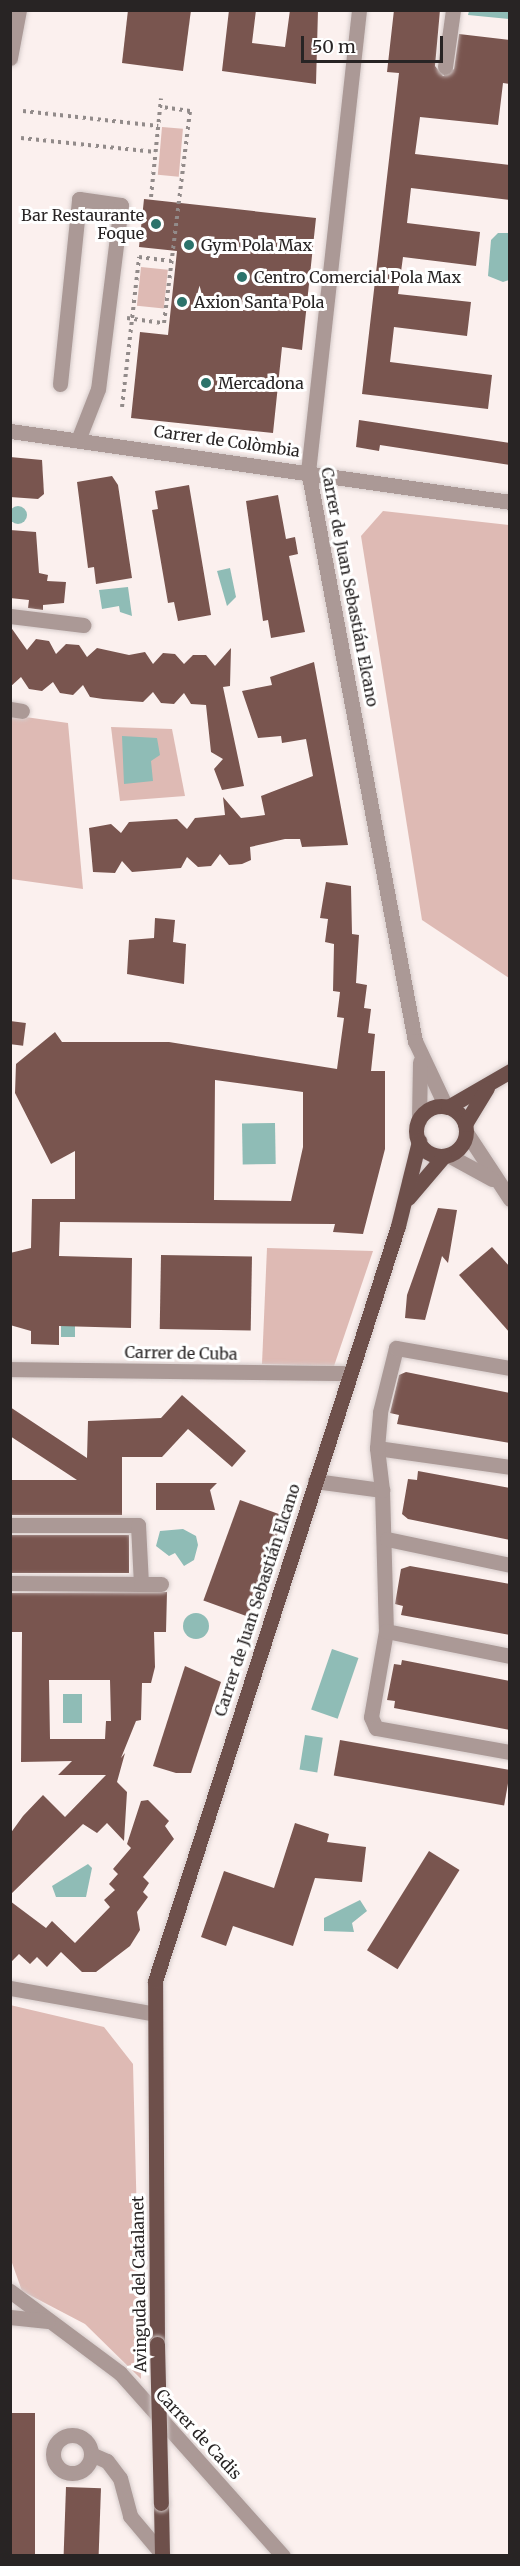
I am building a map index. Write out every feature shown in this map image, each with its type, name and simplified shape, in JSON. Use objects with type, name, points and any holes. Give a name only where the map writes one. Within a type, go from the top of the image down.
[{"type":"main road","points":[[489,1086],[466,1128],[461,1147],[446,1156],[429,1153],[418,1141],[419,1120],[430,1109],[447,1107],[489,1086],[510,1071]]},
{"type":"main road","points":[[447,1107],[466,1128]]},
{"type":"main road","name":"Carrer de Juan Sebastián Elcano","points":[[152,2013],[170,1925],[406,1200],[418,1141]]},
{"type":"main road","name":"Carrer de Juan Sebastián Elcano","points":[[406,1200],[446,1156]]},
{"type":"main road","name":"Avinguda del Catalanet","points":[[152,2013],[162,2555]]},
{"type":"street","points":[[10,58],[19,10]]},
{"type":"street","name":"Carrer de Juan Sebastián Elcano","points":[[359,10],[308,470],[420,1059],[419,1120]]},
{"type":"street","points":[[446,68],[453,10]]},
{"type":"street","points":[[60,384],[79,199],[121,205],[98,389],[78,440]]},
{"type":"street","name":"Carrer de Colòmbia","points":[[10,431],[308,470],[510,502]]},
{"type":"street","points":[[10,616],[83,625]]},
{"type":"street","name":"Carrer de Juan Sebastián Elcano","points":[[420,1059],[447,1107]]},
{"type":"street","points":[[466,1128],[492,1179],[510,1199]]},
{"type":"street","points":[[446,1156],[492,1179]]},
{"type":"street","points":[[510,1368],[396,1348],[377,1448],[387,1539],[386,1630],[370,1718],[376,1728],[510,1752]]},
{"type":"street","name":"Carrer de Cuba","points":[[10,1369],[350,1373]]},
{"type":"street","points":[[377,1448],[510,1467]]},
{"type":"street","points":[[315,1481],[382,1490]]},
{"type":"street","points":[[10,1525],[138,1525],[141,1584]]},
{"type":"street","points":[[387,1539],[510,1564]]},
{"type":"street","points":[[10,1583],[161,1584]]},
{"type":"street","points":[[386,1630],[510,1656]]},
{"type":"street","points":[[10,1988],[152,2013]]},
{"type":"street","name":"Carrer de Cadis","points":[[10,2291],[120,2373],[283,2556]]},
{"type":"street","points":[[10,2317],[54,2322]]},
{"type":"street","points":[[91,2454],[107,2461],[120,2478],[130,2516],[162,2555]]},
{"type":"street","points":[[141,2530],[161,2510]]},
{"type":"path","points":[[151,197],[161,99]]},
{"type":"path","points":[[129,318],[164,323],[190,111],[160,107]]},
{"type":"path","points":[[23,111],[158,126]]},
{"type":"path","points":[[21,138],[155,152]]},
{"type":"path","points":[[122,406],[129,318],[139,257],[171,261]]},
{"type":"shaded area","points":[[162,127],[183,129],[179,177],[158,175]]},
{"type":"shaded area","points":[[141,267],[168,270],[164,309],[137,306]]},
{"type":"shaded area","points":[[383,511],[509,525],[509,978],[422,920],[361,536]]},
{"type":"shaded area","points":[[11,715],[68,723],[83,889],[11,879]]},
{"type":"shaded area","points":[[111,727],[172,729],[185,796],[120,801]]},
{"type":"shaded area","points":[[267,1248],[373,1251],[334,1366],[262,1364]]},
{"type":"shaded area","points":[[10,2005],[104,2027],[133,2064],[141,2379],[85,2324],[22,2291],[11,2260]]},
{"type":"water","points":[[469,11],[509,11],[509,19],[468,15]]},
{"type":"water","points":[[498,233],[509,233],[509,280],[503,282],[488,276],[491,240]]},
{"type":"water","points":[[18,506],[24,509],[27,515],[24,521],[18,524],[12,521],[9,515],[12,509]]},
{"type":"water","points":[[230,568],[236,597],[227,606],[217,571]]},
{"type":"water","points":[[128,587],[132,616],[120,612],[119,606],[102,609],[99,590]]},
{"type":"water","points":[[122,736],[157,738],[160,755],[151,761],[153,781],[124,784]]},
{"type":"water","points":[[275,1123],[276,1164],[243,1165],[242,1124]]},
{"type":"water","points":[[61,1298],[75,1298],[75,1337],[61,1337]]},
{"type":"water","points":[[183,1529],[196,1536],[198,1545],[194,1560],[184,1566],[175,1553],[169,1556],[156,1546],[160,1531]]},
{"type":"water","points":[[196,1613],[205,1617],[209,1626],[205,1635],[196,1639],[187,1635],[183,1626],[187,1617]]},
{"type":"water","points":[[332,1649],[358,1658],[338,1719],[311,1710]]},
{"type":"water","points":[[63,1694],[82,1694],[82,1723],[63,1723]]},
{"type":"water","points":[[305,1735],[323,1738],[317,1772],[300,1770]]},
{"type":"water","points":[[88,1864],[92,1868],[86,1897],[56,1897],[52,1886]]},
{"type":"water","points":[[360,1900],[367,1911],[352,1923],[354,1932],[324,1931],[324,1918]]},
{"type":"building","points":[[128,10],[191,10],[183,71],[122,63]]},
{"type":"building","points":[[229,10],[256,10],[252,43],[285,47],[290,10],[318,10],[316,84],[222,71]]},
{"type":"building","points":[[394,10],[440,10],[435,66],[443,76],[454,69],[459,34],[510,40],[510,84],[503,83],[498,125],[420,117],[415,154],[510,165],[510,200],[411,188],[407,223],[480,232],[476,266],[403,257],[398,294],[471,302],[467,336],[394,327],[390,362],[492,375],[488,409],[362,394],[399,73],[387,72]]},
{"type":"building","points":[[144,199],[316,218],[302,350],[282,347],[273,433],[131,418],[140,332],[168,335],[177,251],[139,247]]},
{"type":"building","points":[[359,420],[510,443],[510,465],[380,445],[379,451],[356,447]]},
{"type":"building","points":[[10,457],[42,460],[44,494],[38,499],[10,497]]},
{"type":"building","points":[[112,476],[118,485],[132,578],[96,584],[94,567],[88,568],[77,482]]},
{"type":"building","points":[[189,485],[211,615],[178,621],[174,602],[168,603],[152,510],[158,509],[155,491]]},
{"type":"building","points":[[278,495],[286,539],[295,537],[298,554],[289,556],[305,632],[271,638],[268,620],[263,621],[246,501]]},
{"type":"building","points":[[10,530],[36,532],[39,573],[48,575],[47,581],[66,582],[64,603],[43,605],[43,610],[28,608],[29,600],[10,598]]},
{"type":"building","points":[[10,626],[27,650],[36,639],[49,641],[56,654],[66,644],[79,645],[87,657],[97,648],[129,655],[145,652],[153,664],[163,653],[175,654],[184,664],[193,655],[206,655],[215,666],[231,648],[230,686],[223,687],[244,786],[222,790],[214,769],[223,759],[211,752],[206,705],[191,704],[184,693],[174,704],[161,703],[153,692],[143,702],[90,697],[83,685],[73,695],[60,693],[53,682],[42,691],[29,689],[21,677],[10,687]]},
{"type":"building","points":[[314,662],[348,845],[302,847],[300,839],[285,839],[250,847],[251,860],[242,864],[229,865],[220,854],[211,866],[198,867],[187,857],[181,868],[132,872],[122,861],[115,873],[93,872],[89,828],[111,824],[121,833],[129,822],[177,819],[187,829],[195,818],[225,815],[223,797],[241,818],[265,815],[261,796],[313,776],[306,739],[282,743],[281,736],[258,738],[242,691],[272,685],[270,677]]},
{"type":"building","points":[[326,882],[351,886],[352,934],[359,935],[356,983],[367,985],[364,1008],[371,1009],[368,1033],[375,1034],[371,1071],[385,1071],[385,1149],[363,1234],[333,1232],[335,1224],[60,1222],[59,1256],[132,1258],[131,1328],[59,1326],[59,1345],[31,1344],[31,1331],[10,1325],[10,1253],[31,1248],[32,1199],[75,1199],[75,1151],[51,1164],[15,1093],[16,1064],[55,1032],[62,1042],[169,1042],[337,1069],[344,1018],[337,1017],[340,992],[333,991],[334,944],[325,942],[328,919],[320,918]],"holes":[[[215,1080],[303,1092],[303,1147],[291,1201],[214,1200]]]},
{"type":"building","points":[[155,918],[175,920],[173,942],[186,944],[184,984],[127,974],[129,940],[154,938]]},
{"type":"building","points":[[10,1021],[26,1023],[23,1046],[10,1044]]},
{"type":"building","points":[[438,1208],[457,1210],[448,1263],[442,1256],[425,1320],[405,1318],[407,1295]]},
{"type":"building","points":[[492,1247],[510,1267],[510,1333],[459,1275]]},
{"type":"building","points":[[161,1255],[252,1257],[251,1331],[160,1329]]},
{"type":"building","points":[[406,1372],[510,1393],[510,1443],[397,1424],[399,1415],[390,1413],[399,1375]]},
{"type":"building","points":[[182,1395],[246,1451],[232,1467],[188,1429],[162,1457],[122,1457],[122,1515],[10,1515],[10,1480],[77,1480],[10,1436],[10,1407],[87,1458],[88,1421],[161,1418]]},
{"type":"building","points":[[418,1471],[510,1488],[510,1540],[408,1519],[402,1514],[408,1479],[417,1480]]},
{"type":"building","points":[[156,1483],[217,1483],[210,1490],[215,1510],[156,1510]]},
{"type":"building","points":[[240,1500],[284,1516],[248,1617],[203,1601]]},
{"type":"building","points":[[10,1535],[129,1535],[129,1573],[10,1573]]},
{"type":"building","points":[[410,1566],[510,1584],[510,1635],[401,1615],[403,1606],[395,1604],[401,1569]]},
{"type":"building","points":[[167,1592],[166,1632],[154,1632],[155,1667],[151,1683],[142,1683],[141,1720],[136,1721],[121,1758],[125,1753],[117,1782],[127,1792],[124,1841],[107,1823],[97,1833],[83,1824],[10,1895],[10,1834],[23,1816],[43,1795],[65,1817],[106,1775],[58,1775],[72,1761],[21,1762],[22,1632],[10,1632],[10,1593]],"holes":[[[49,1680],[110,1680],[111,1721],[106,1721],[105,1739],[50,1739]]]},
{"type":"building","points":[[402,1660],[510,1681],[510,1730],[394,1708],[395,1701],[387,1700],[394,1664],[401,1665]]},
{"type":"building","points":[[185,1666],[221,1682],[191,1773],[176,1773],[153,1766]]},
{"type":"building","points":[[340,1740],[510,1770],[504,1805],[334,1775]]},
{"type":"building","points":[[148,1800],[169,1821],[165,1826],[174,1839],[143,1877],[149,1883],[143,1892],[148,1897],[137,1912],[140,1930],[130,1946],[96,1972],[82,1972],[61,1952],[47,1967],[37,1957],[30,1964],[19,1954],[10,1963],[10,1901],[46,1928],[52,1921],[75,1943],[110,1907],[104,1900],[115,1890],[109,1884],[118,1874],[113,1869],[131,1848],[127,1844],[141,1801]]},
{"type":"building","points":[[295,1823],[329,1834],[327,1842],[366,1847],[362,1882],[315,1878],[293,1946],[233,1926],[226,1946],[201,1937],[224,1871],[274,1888]]},
{"type":"building","points":[[429,1851],[460,1870],[398,1969],[367,1950]]},
{"type":"building","points":[[10,2413],[35,2413],[35,2556],[10,2556]]},
{"type":"building","points":[[66,2487],[101,2488],[99,2556],[64,2556]]},
{"type":"place","name":"Bar Restaurante Foque","points":[[156,224]]},
{"type":"place","name":"Gym Pola Max","points":[[189,245]]},
{"type":"place","name":"Centro Comercial Pola Max","points":[[242,277]]},
{"type":"place","name":"Axion Santa Pola","points":[[182,302]]},
{"type":"place","name":"Mercadona","points":[[206,383]]}]
